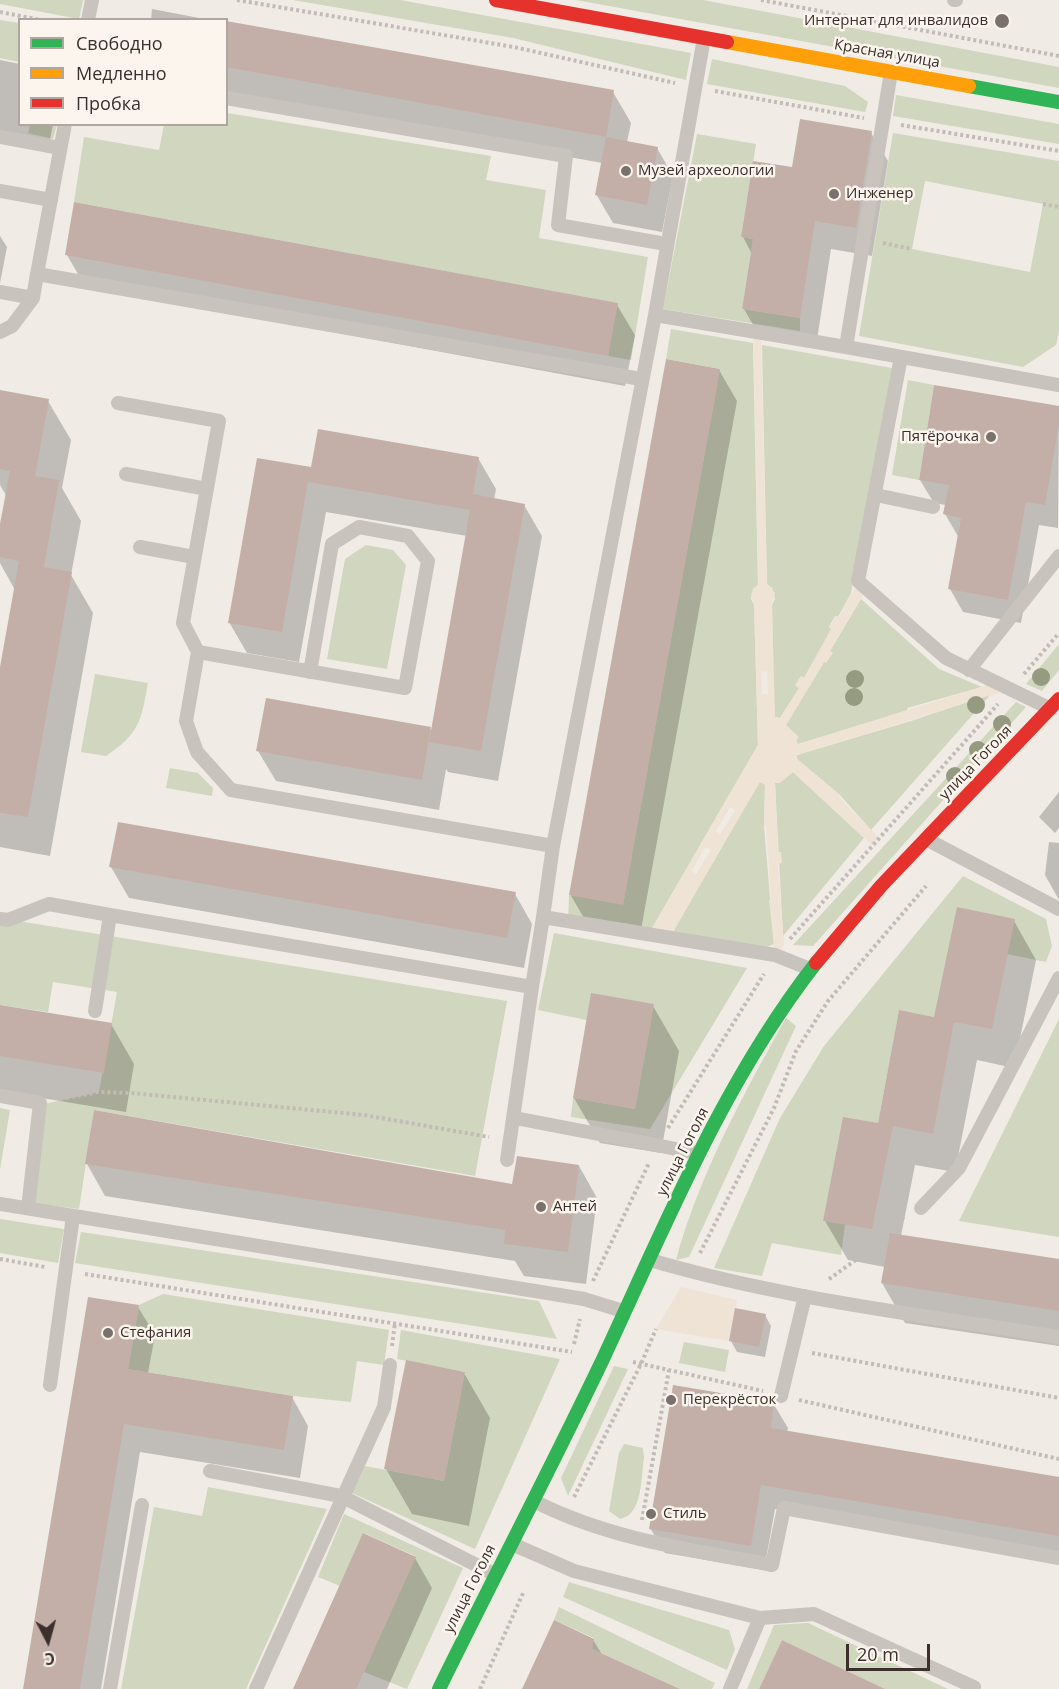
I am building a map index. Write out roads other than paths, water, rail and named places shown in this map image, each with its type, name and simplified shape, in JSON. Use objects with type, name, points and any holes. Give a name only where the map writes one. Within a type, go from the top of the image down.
[{"type":"street","name":"Красная улица","points":[[496,0],[1059,102]]},
{"type":"street","name":"улица Гоголя","points":[[439,1689],[494,1574],[534,1501],[623,1311],[650,1260],[697,1153],[782,1009],[811,970],[926,839],[1055,704]]},
{"type":"lane","points":[[88,18],[92,0]]},
{"type":"lane","points":[[507,1160],[515,1118],[552,846],[655,315],[704,37]]},
{"type":"lane","points":[[846,347],[891,72]]},
{"type":"lane","points":[[228,98],[566,156],[558,225],[666,244]]},
{"type":"lane","points":[[0,332],[12,326],[33,298],[65,126]]},
{"type":"lane","points":[[0,137],[60,148]]},
{"type":"lane","points":[[0,190],[51,200]]},
{"type":"lane","points":[[37,274],[641,380]]},
{"type":"lane","points":[[0,292],[33,298]]},
{"type":"lane","points":[[655,315],[1059,385]]},
{"type":"lane","points":[[901,357],[858,581],[946,658],[969,670],[1055,704]]},
{"type":"lane","points":[[118,403],[219,421],[183,623],[198,652],[186,720],[197,752],[231,790],[552,846]]},
{"type":"lane","points":[[126,474],[207,489]]},
{"type":"lane","points":[[876,495],[933,507]]},
{"type":"lane","points":[[198,652],[310,672],[405,688],[428,561],[408,536],[359,527],[332,544],[310,672]]},
{"type":"lane","points":[[140,547],[194,557]]},
{"type":"lane","points":[[969,670],[1059,556]]},
{"type":"lane","points":[[926,839],[1059,909]]},
{"type":"lane","points":[[0,919],[8,920],[49,904],[532,987]]},
{"type":"lane","points":[[95,1011],[110,915]]},
{"type":"lane","points":[[543,917],[776,955],[811,970]]},
{"type":"lane","points":[[921,1208],[959,1168],[1059,978]]},
{"type":"lane","points":[[0,1096],[39,1103],[28,1208]]},
{"type":"lane","points":[[515,1118],[697,1153]]},
{"type":"lane","points":[[0,1204],[585,1299],[623,1311]]},
{"type":"lane","points":[[50,1385],[73,1216]]},
{"type":"lane","points":[[650,1260],[690,1272],[805,1296],[1059,1336]]},
{"type":"lane","points":[[782,1396],[805,1296]]},
{"type":"lane","points":[[256,1689],[341,1496],[384,1407],[390,1365]]},
{"type":"lane","points":[[210,1471],[341,1496],[494,1574]]},
{"type":"lane","points":[[534,1501],[565,1517],[639,1540],[772,1565],[784,1508],[1059,1557]]},
{"type":"lane","points":[[110,1689],[142,1505]]},
{"type":"lane","points":[[512,1544],[574,1571],[760,1618],[814,1614],[974,1686]]},
{"type":"lane","points":[[730,1689],[760,1618]]},
{"type":"place","name":"Интернат для инвалидов","points":[[1002,21]]},
{"type":"place","name":"Музей археологии","points":[[626,171]]},
{"type":"place","name":"Инженер","points":[[834,194]]},
{"type":"place","name":"Пятёрочка","points":[[991,437]]},
{"type":"place","name":"Антей","points":[[541,1207]]},
{"type":"place","name":"Стефания","points":[[108,1333]]},
{"type":"place","name":"Перекрёсток","points":[[671,1400]]},
{"type":"place","name":"Стиль","points":[[651,1514]]}]
